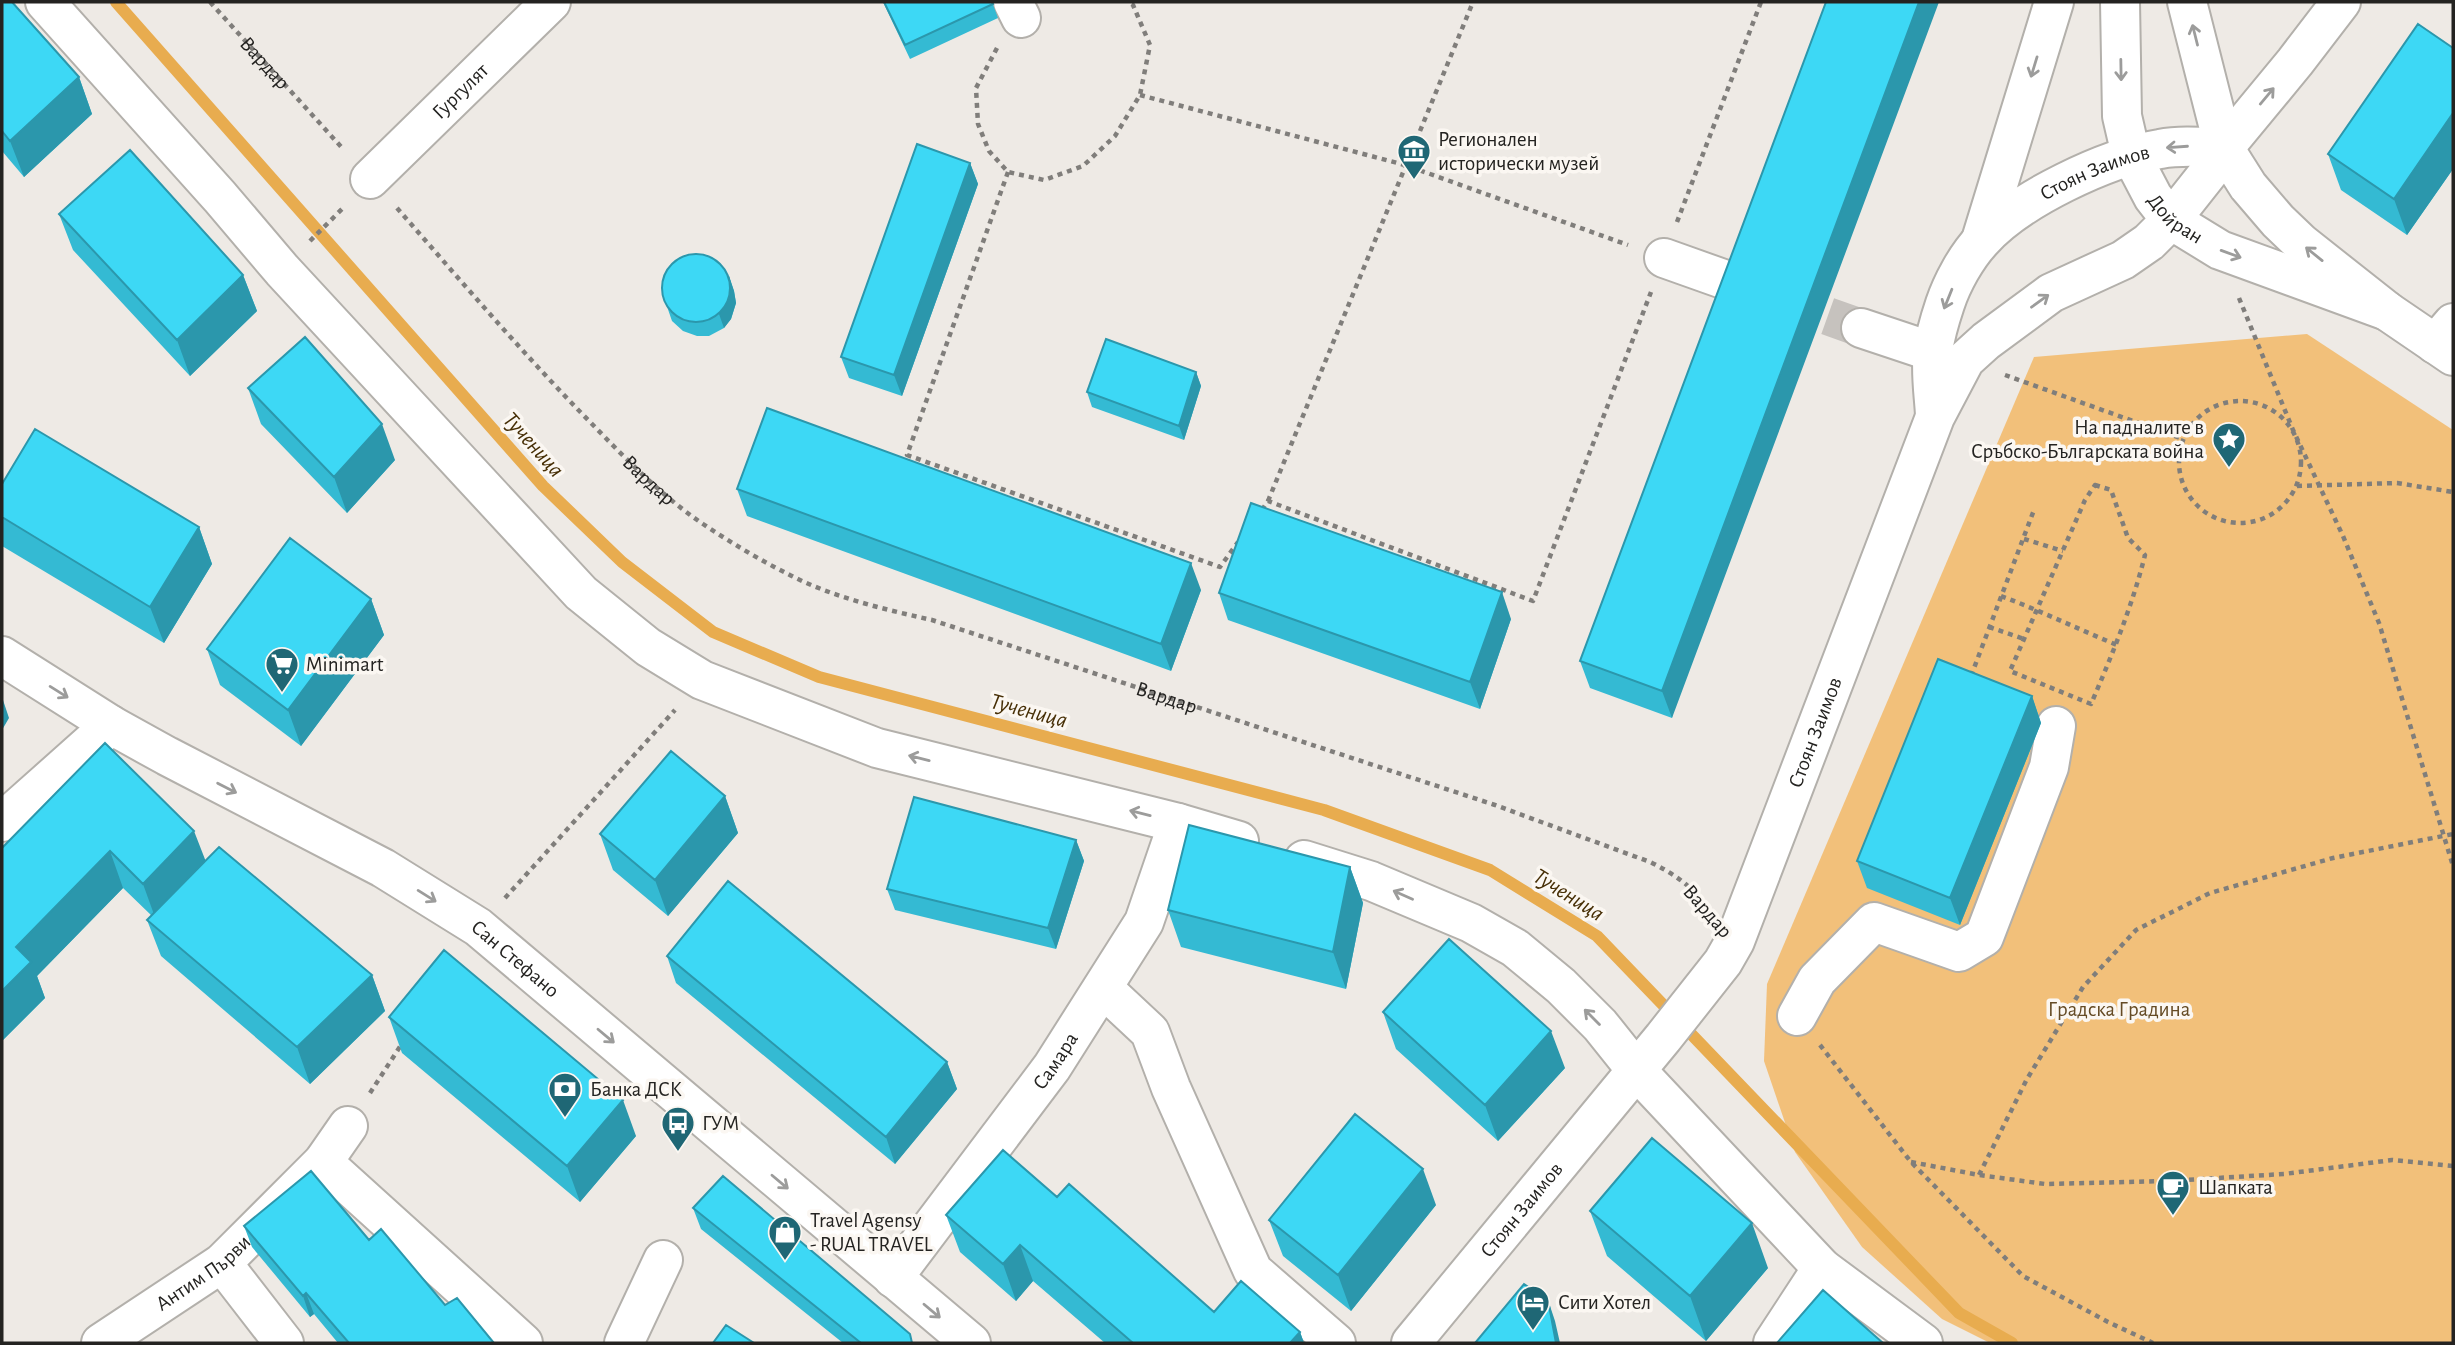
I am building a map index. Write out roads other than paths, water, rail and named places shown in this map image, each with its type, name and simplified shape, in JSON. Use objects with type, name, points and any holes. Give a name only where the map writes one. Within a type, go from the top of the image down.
[{"type":"street","points":[[45,2],[282,270],[581,593],[648,647],[702,680],[877,747],[1178,823],[1371,881],[1471,923],[1515,948],[1561,986],[1600,1025],[1636,1070],[1822,1268],[1923,1343]]},
{"type":"street","name":"Гургулят","points":[[358,192],[551,2]]},
{"type":"street","points":[[1949,356],[1945,303],[1962,269],[1981,240],[2054,2]]},
{"type":"street","name":"Дойран","points":[[2120,2],[2122,116],[2131,155],[2153,197],[2171,220],[2220,250],[2387,311],[2447,341]]},
{"type":"street","name":"Дойран","points":[[2187,2],[2224,148],[2248,186],[2277,221],[2301,243],[2387,311]]},
{"type":"street","points":[[1861,328],[1949,356],[1986,341],[2051,293],[2123,260],[2149,242],[2194,193],[2224,148],[2341,2]]},
{"type":"street","name":"Стоян Заимов","points":[[1981,240],[2031,202],[2097,168],[2131,155],[2182,147],[2224,148]]},
{"type":"street","points":[[1664,258],[1740,285]]},
{"type":"street","name":"Стоян Заимов","points":[[1411,1343],[1663,1038],[1729,952],[1935,417],[1949,356]]},
{"type":"street","name":"Сан Стефано","points":[[2,656],[111,725],[383,868],[478,927],[971,1343]]},
{"type":"street","points":[[2,822],[111,725]]},
{"type":"street","points":[[1797,1016],[1817,980],[1874,922],[1959,952],[1984,937],[2049,767],[2056,726]]},
{"type":"street","name":"Самара","points":[[893,1278],[1052,1067],[1103,988],[1144,922],[1178,823]]},
{"type":"street","points":[[1103,988],[1150,1032],[1171,1088],[1253,1271],[1336,1343]]},
{"type":"street","name":"Антим Първи","points":[[101,1343],[222,1262],[323,1162],[348,1126]]},
{"type":"street","points":[[323,1162],[523,1343]]},
{"type":"street","points":[[624,1343],[663,1261]]},
{"type":"street","points":[[222,1262],[284,1343]]},
{"type":"street","points":[[1773,1343],[1822,1268]]},
{"type":"waterway","name":"Тученица","points":[[116,2],[543,486],[622,562],[713,632],[819,677],[1324,810],[1490,870],[1597,936],[1959,1313],[2012,1343]]},
{"type":"tunnel","points":[[1774,297],[1861,328]]},
{"type":"place","name":"Регионален исторически музей","points":[[1414,181]]},
{"type":"place","name":"На падналите в Сръбско-Българската война","points":[[2229,469]]},
{"type":"place","name":"Minimart","points":[[282,694]]},
{"type":"place","name":"Банка ДСК","points":[[565,1119]]},
{"type":"place","name":"ГУМ","points":[[678,1153]]},
{"type":"place","name":"Шапката","points":[[2173,1217]]},
{"type":"place","name":"Travel Agensy - RUAL TRAVEL","points":[[785,1262]]},
{"type":"place","name":"Сити Хотел","points":[[1533,1332]]},
{"type":"park label","name":"Градска Градина","points":[[2119,1009]]}]
